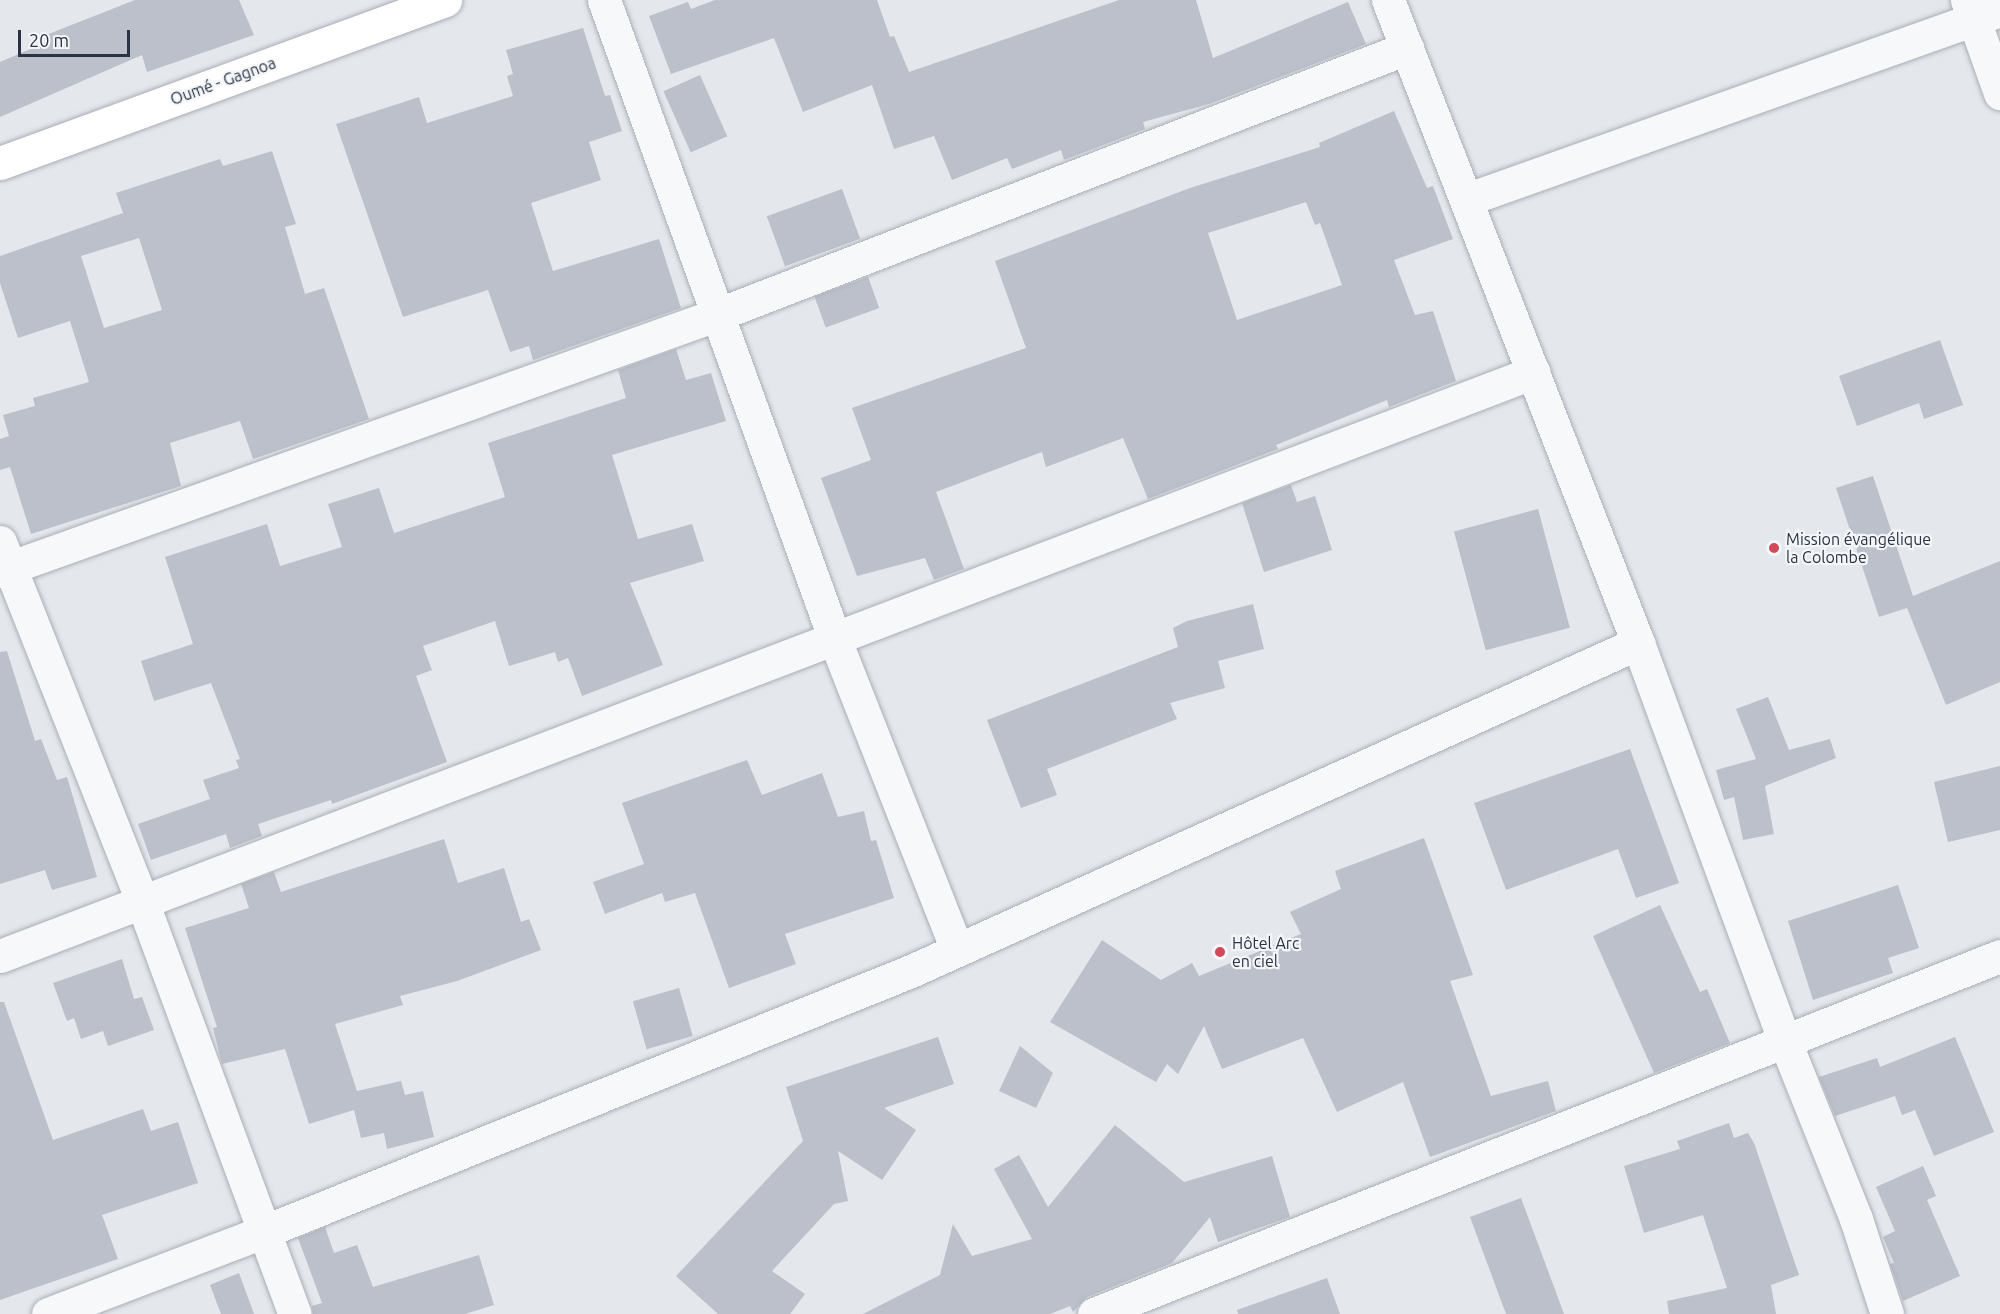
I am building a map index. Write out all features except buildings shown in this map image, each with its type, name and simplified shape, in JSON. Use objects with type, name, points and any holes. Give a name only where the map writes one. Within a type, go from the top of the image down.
[{"type":"main road","name":"Oumé - Gagnoa","points":[[0,163],[445,0]]},
{"type":"street","points":[[604,0],[835,640],[957,950]]},
{"type":"street","points":[[1388,0],[1468,199],[1638,643],[1784,1039],[1856,1220],[1887,1314]]},
{"type":"street","points":[[1468,199],[1980,10],[2000,93]]},
{"type":"street","points":[[295,1314],[143,904],[3,560],[719,314],[1407,48]]},
{"type":"street","points":[[0,956],[143,904],[1534,372]]},
{"type":"street","points":[[48,1314],[263,1232],[957,950],[1638,643]]},
{"type":"street","points":[[1094,1314],[1784,1039],[2000,956]]},
{"type":"place","name":"Mission évangélique la Colombe","points":[[1774,548]]},
{"type":"place","name":"Hôtel Arc en ciel","points":[[1220,952]]}]
